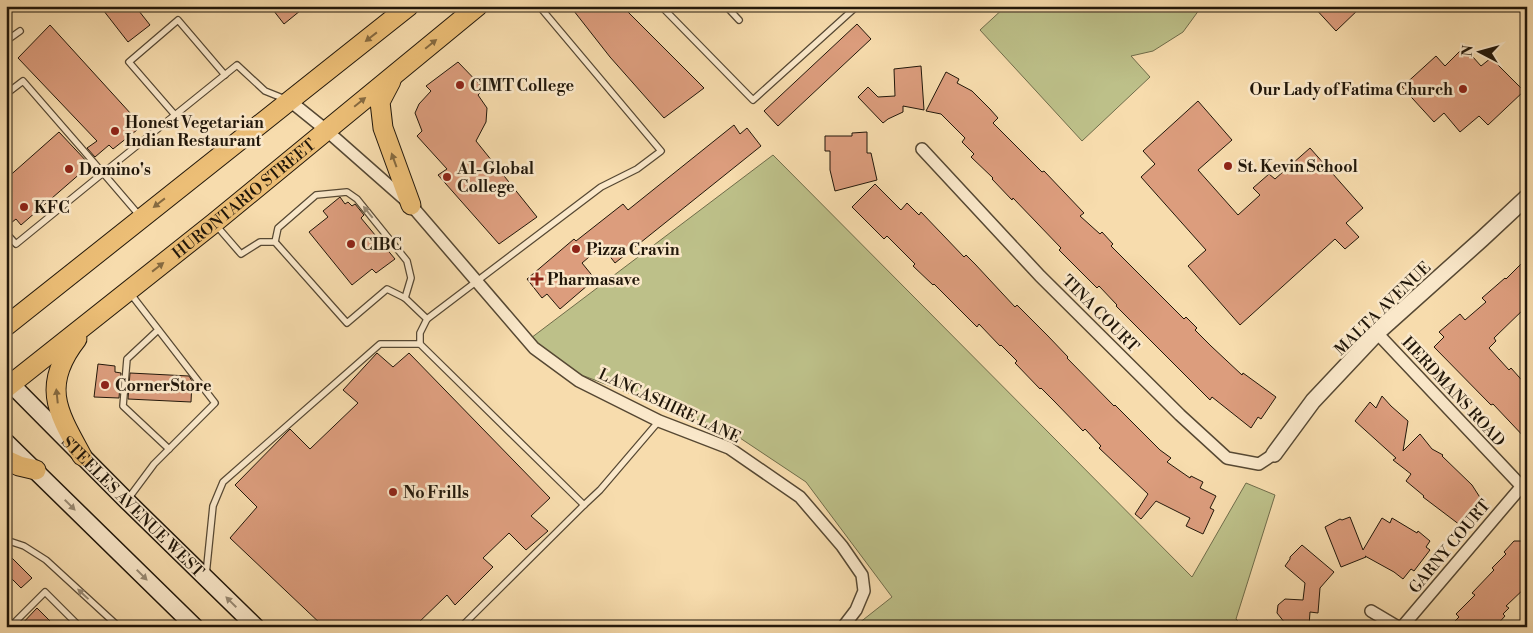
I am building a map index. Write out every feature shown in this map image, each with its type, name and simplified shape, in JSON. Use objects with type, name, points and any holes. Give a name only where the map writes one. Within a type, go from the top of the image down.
[{"type":"main road","points":[[6,326],[141,217],[410,6]]},
{"type":"main road","name":"HURONTARIO STREET","points":[[8,384],[214,223],[478,6]]},
{"type":"main road","points":[[394,75],[380,102],[383,128],[411,205]]},
{"type":"main road","points":[[6,308],[55,286]]},
{"type":"main road","points":[[82,456],[62,420],[57,400],[56,381],[67,352],[93,319]]},
{"type":"main road","name":"STEELES AVENUE WEST","points":[[8,384],[256,627]]},
{"type":"main road","points":[[6,442],[195,627]]},
{"type":"main road","points":[[6,460],[36,470]]},
{"type":"street","name":"LANCASHIRE LANE","points":[[290,101],[411,205],[534,348],[579,381],[659,421],[730,448],[800,497],[842,546],[862,575],[864,591],[856,610],[843,627]]},
{"type":"street","name":"TINA COURT","points":[[922,149],[1040,276],[1180,415],[1227,458],[1260,464],[1274,454]]},
{"type":"street","name":"MALTA AVENUE","points":[[1274,454],[1313,401],[1378,333],[1527,197]]},
{"type":"street","name":"HERDMANS ROAD","points":[[1378,333],[1525,486]]},
{"type":"street","name":"GARNY COURT","points":[[1402,627],[1525,486]]},
{"type":"street","points":[[1371,611],[1398,627]]},
{"type":"lane","points":[[420,344],[420,333],[427,319],[601,186],[637,169],[661,151],[538,6]]},
{"type":"lane","points":[[661,6],[753,100],[857,6]]},
{"type":"lane","points":[[726,6],[739,20]]},
{"type":"lane","points":[[175,115],[130,62],[178,20],[225,75]]},
{"type":"lane","points":[[6,41],[20,31]]},
{"type":"lane","points":[[6,233],[16,244],[237,65],[265,91],[290,101]]},
{"type":"lane","points":[[6,94],[23,81],[141,217]]},
{"type":"lane","points":[[275,242],[278,228],[316,195],[347,192],[357,199],[407,261],[411,278],[405,298]]},
{"type":"lane","points":[[214,223],[241,254],[260,242],[275,242],[346,323],[386,289],[405,298],[427,319]]},
{"type":"lane","points":[[127,501],[154,464],[215,403],[128,291]]},
{"type":"lane","points":[[158,330],[127,359],[123,406],[169,449]]},
{"type":"lane","points":[[206,577],[213,506],[223,482],[380,344],[420,344],[584,505]]},
{"type":"lane","points":[[461,627],[600,490],[659,421]]},
{"type":"lane","points":[[6,540],[24,546],[46,560],[118,627]]},
{"type":"lane","points":[[10,627],[45,592],[80,627]]},
{"type":"green space","points":[[1006,6],[1202,6],[1183,32],[1153,51],[1131,56],[1150,77],[1082,141],[980,30]]},
{"type":"green space","points":[[773,155],[1192,577],[1246,483],[1275,495],[1236,619],[1243,627],[854,627],[892,597],[806,482],[731,432],[571,371],[531,338]]},
{"type":"building","points":[[100,6],[135,6],[150,25],[128,42]]},
{"type":"building","points":[[270,6],[306,6],[284,24]]},
{"type":"building","points":[[570,6],[622,6],[704,88],[664,118],[610,57]]},
{"type":"building","points":[[1313,6],[1362,6],[1336,31]]},
{"type":"building","points":[[857,24],[871,39],[778,126],[764,111]]},
{"type":"building","points":[[50,25],[142,126],[113,149],[109,145],[95,157],[87,148],[97,141],[18,58]]},
{"type":"building","name":"Our Lady of Fatima Church","points":[[1464,47],[1481,66],[1491,58],[1524,91],[1488,125],[1479,116],[1460,132],[1444,113],[1434,122],[1402,87],[1436,56],[1445,66]]},
{"type":"building","points":[[458,62],[484,89],[478,95],[487,108],[486,122],[476,141],[537,217],[499,244],[438,175],[447,169],[417,136],[422,131],[415,113],[419,104],[431,91],[426,86]]},
{"type":"building","points":[[921,66],[924,110],[903,106],[903,112],[883,123],[858,97],[868,87],[878,97],[895,96],[894,69]]},
{"type":"building","points":[[946,72],[959,79],[957,83],[972,91],[990,109],[998,118],[993,123],[1042,172],[1044,171],[1084,213],[1080,216],[1100,234],[1102,232],[1113,244],[1111,246],[1184,319],[1186,317],[1197,328],[1195,330],[1211,346],[1242,375],[1243,373],[1276,397],[1261,419],[1258,417],[1251,428],[1212,397],[1210,400],[1116,306],[1099,286],[1097,288],[1059,250],[1061,248],[971,157],[974,154],[962,142],[965,138],[941,114],[926,111]]},
{"type":"building","points":[[1198,101],[1232,140],[1198,170],[1238,215],[1260,195],[1253,188],[1269,174],[1275,179],[1310,148],[1363,208],[1346,223],[1359,237],[1345,249],[1335,239],[1240,325],[1188,266],[1206,250],[1141,177],[1155,164],[1143,151]]},
{"type":"building","points":[[734,125],[740,134],[747,128],[761,146],[615,263],[602,246],[582,263],[595,279],[560,309],[547,294],[542,298],[527,279],[574,239],[576,241],[623,204],[628,210]]},
{"type":"building","points":[[59,132],[90,165],[21,225],[16,219],[6,227],[6,179]]},
{"type":"building","points":[[867,132],[867,153],[871,153],[877,180],[835,191],[830,170],[830,151],[825,151],[825,136],[852,136],[852,133]]},
{"type":"building","points":[[875,184],[901,210],[907,203],[919,215],[921,212],[964,257],[966,255],[975,264],[1015,307],[1017,305],[1048,336],[1114,406],[1160,450],[1171,458],[1167,462],[1190,478],[1191,476],[1203,482],[1200,488],[1216,496],[1210,508],[1214,510],[1203,534],[1186,526],[1190,518],[1156,501],[1141,519],[1135,514],[1148,494],[1099,448],[1101,446],[1085,429],[1083,431],[1040,389],[1001,345],[979,324],[977,327],[913,266],[915,264],[887,236],[884,239],[852,207]]},
{"type":"building","points":[[340,197],[345,204],[348,202],[352,206],[355,204],[364,215],[361,218],[395,259],[376,273],[372,269],[352,285],[309,232],[328,217],[323,211]]},
{"type":"building","points":[[1527,258],[1527,306],[1494,338],[1496,341],[1489,348],[1527,386],[1527,440],[1434,347],[1444,337],[1439,332],[1460,314],[1465,320],[1486,302],[1482,298],[1506,279]]},
{"type":"building","name":"No Frills","points":[[377,353],[393,367],[409,353],[550,498],[531,516],[548,531],[526,550],[509,533],[483,558],[493,567],[455,605],[447,595],[414,627],[324,627],[230,538],[257,507],[235,485],[290,429],[310,449],[358,403],[343,390]]},
{"type":"building","points":[[98,364],[115,366],[115,372],[121,373],[119,398],[94,397]]},
{"type":"building","points":[[130,373],[189,376],[192,381],[191,402],[128,399]]},
{"type":"building","points":[[1382,396],[1408,421],[1403,451],[1420,434],[1432,449],[1443,455],[1472,485],[1481,499],[1460,525],[1423,497],[1406,481],[1411,474],[1393,460],[1396,458],[1355,421],[1370,402],[1376,408]]},
{"type":"building","points":[[1350,517],[1363,550],[1382,518],[1390,523],[1392,518],[1417,533],[1418,531],[1430,541],[1426,547],[1430,550],[1414,571],[1411,569],[1403,579],[1365,556],[1341,567],[1325,527],[1340,519]]},
{"type":"building","points":[[1514,541],[1527,541],[1527,586],[1506,606],[1509,608],[1503,614],[1505,616],[1495,627],[1449,627],[1459,617],[1456,614],[1475,595],[1472,593],[1494,570],[1492,568],[1506,554],[1504,552]]},
{"type":"building","points":[[1302,545],[1334,572],[1320,588],[1318,613],[1310,612],[1309,626],[1285,623],[1277,613],[1278,605],[1285,599],[1303,600],[1305,583],[1285,566],[1290,557]]},
{"type":"building","points":[[6,552],[32,578],[21,588],[6,573]]},
{"type":"building","points":[[37,608],[56,627],[19,627]]},
{"type":"place","name":"CIMT College","points":[[460,85]]},
{"type":"place","name":"Our Lady of Fatima Church","points":[[1463,89]]},
{"type":"place","name":"Honest Vegetarian Indian Restaurant","points":[[115,131]]},
{"type":"place","name":"St. Kevin School","points":[[1228,166]]},
{"type":"place","name":"Domino's","points":[[69,169]]},
{"type":"place","name":"A1-Global College","points":[[447,177]]},
{"type":"place","name":"KFC","points":[[24,207]]},
{"type":"place","name":"CIBC","points":[[351,244]]},
{"type":"place","name":"Pizza Cravin","points":[[576,249]]},
{"type":"place","name":"Pharmasave","points":[[537,279]]},
{"type":"place","name":"CornerStore","points":[[105,385]]},
{"type":"place","name":"No Frills","points":[[393,492]]}]
